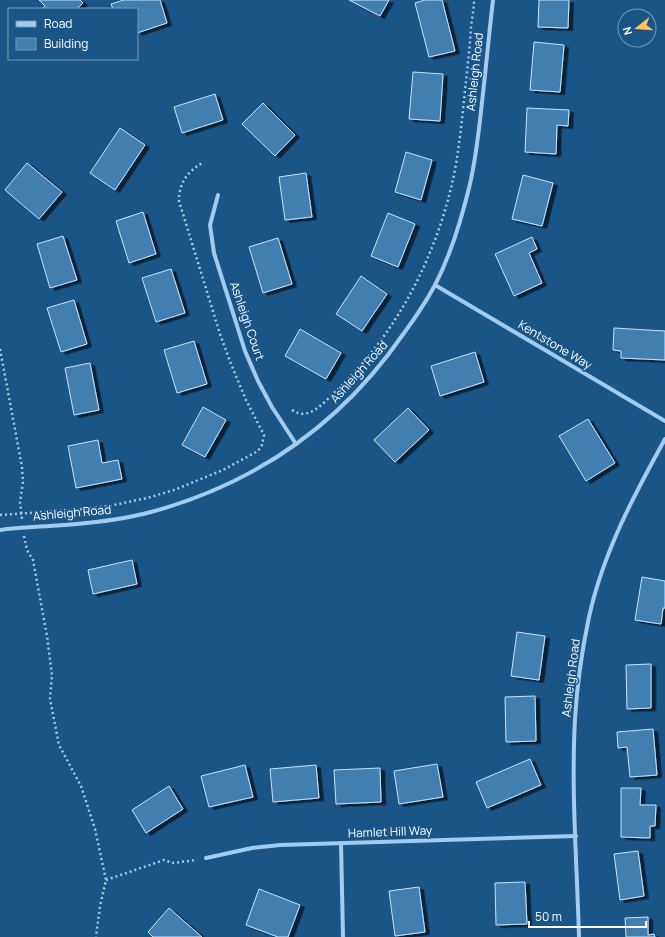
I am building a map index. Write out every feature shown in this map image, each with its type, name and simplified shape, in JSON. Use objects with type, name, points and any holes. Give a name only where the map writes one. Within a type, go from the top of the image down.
[{"type":"street","name":"Ashleigh Road","points":[[0,530],[85,524],[149,513],[181,503],[215,490],[269,463],[329,419],[353,397],[383,363],[417,315],[435,285],[457,232],[469,187],[478,138],[493,0]]},
{"type":"street","name":"Ashleigh Court","points":[[218,195],[210,225],[214,253],[245,351],[258,381],[272,407],[296,444]]},
{"type":"street","name":"Kentstone Way","points":[[435,285],[665,421]]},
{"type":"street","name":"Ashleigh Road","points":[[579,937],[574,765],[575,718],[580,668],[590,616],[601,576],[623,518],[665,439]]},
{"type":"street","name":"Hamlet Hill Way","points":[[206,858],[252,848],[280,845],[576,836]]},
{"type":"street","points":[[341,843],[344,937]]},
{"type":"path","points":[[292,410],[301,414],[312,412],[347,380],[382,337],[408,297],[423,269],[442,222],[455,169],[474,0]]},
{"type":"path","points":[[0,515],[21,512],[87,509],[147,498],[174,490],[223,470],[258,451],[262,445],[264,435],[230,364],[179,201],[179,193],[184,179],[190,171],[204,162]]},
{"type":"path","points":[[0,349],[22,467],[23,482],[20,502],[23,528],[27,550],[33,560],[47,636],[52,675],[50,699],[59,745],[83,793],[95,829],[106,880],[100,906],[96,937]]},
{"type":"path","points":[[106,880],[164,860],[172,863],[206,858]]},
{"type":"building","points":[[39,0],[80,0],[83,3],[78,8],[43,8],[45,6]]},
{"type":"building","points":[[124,0],[160,0],[167,23],[138,33],[138,8],[113,8],[111,4]]},
{"type":"building","points":[[349,0],[389,0],[380,16]]},
{"type":"building","points":[[425,0],[442,0],[455,51],[429,57],[415,3]]},
{"type":"building","points":[[539,0],[569,0],[568,28],[538,27]]},
{"type":"building","points":[[534,42],[564,45],[560,92],[530,90]]},
{"type":"building","points":[[413,72],[443,74],[440,121],[409,119]]},
{"type":"building","points":[[215,94],[223,120],[182,133],[174,107]]},
{"type":"building","points":[[263,103],[295,135],[275,156],[242,124]]},
{"type":"building","points":[[527,108],[569,110],[568,126],[557,125],[556,154],[525,152]]},
{"type":"building","points":[[120,128],[145,145],[115,190],[90,173]]},
{"type":"building","points":[[406,152],[432,160],[421,200],[395,192]]},
{"type":"building","points":[[27,163],[62,192],[39,219],[5,190]]},
{"type":"building","points":[[306,173],[312,217],[285,220],[279,177]]},
{"type":"building","points":[[523,175],[553,183],[542,226],[512,219]]},
{"type":"building","points":[[143,212],[156,254],[129,263],[116,221]]},
{"type":"building","points":[[388,213],[415,224],[398,267],[371,256]]},
{"type":"building","points":[[63,236],[77,280],[50,288],[37,244]]},
{"type":"building","points":[[532,237],[537,249],[529,253],[542,283],[514,296],[495,254]]},
{"type":"building","points":[[278,238],[292,284],[263,293],[249,247]]},
{"type":"building","points":[[171,269],[185,313],[156,322],[142,278]]},
{"type":"building","points":[[361,276],[387,294],[362,331],[336,314]]},
{"type":"building","points":[[74,300],[87,344],[61,352],[47,308]]},
{"type":"building","points":[[614,328],[665,331],[665,360],[621,358],[621,351],[613,350]]},
{"type":"building","points":[[300,329],[341,353],[326,379],[285,356]]},
{"type":"building","points":[[194,341],[207,384],[177,393],[164,350]]},
{"type":"building","points":[[475,352],[484,382],[440,396],[431,366]]},
{"type":"building","points":[[90,363],[99,410],[74,415],[65,368]]},
{"type":"building","points":[[203,407],[226,420],[205,457],[182,445]]},
{"type":"building","points":[[408,408],[429,430],[395,462],[374,440]]},
{"type":"building","points":[[588,419],[615,463],[586,481],[559,436]]},
{"type":"building","points":[[98,440],[102,463],[118,460],[122,479],[76,488],[68,446]]},
{"type":"building","points":[[132,560],[137,584],[93,594],[88,570]]},
{"type":"building","points":[[642,577],[665,581],[665,608],[663,608],[661,624],[635,620]]},
{"type":"building","points":[[517,632],[545,636],[539,680],[511,676]]},
{"type":"building","points":[[651,664],[651,708],[627,709],[626,665]]},
{"type":"building","points":[[535,696],[536,741],[506,742],[505,697]]},
{"type":"building","points":[[653,729],[657,775],[630,777],[627,747],[618,748],[617,732]]},
{"type":"building","points":[[530,759],[541,785],[487,808],[476,782]]},
{"type":"building","points":[[437,764],[443,797],[399,804],[394,771]]},
{"type":"building","points":[[245,765],[253,797],[209,807],[201,776]]},
{"type":"building","points":[[316,765],[319,798],[273,802],[270,769]]},
{"type":"building","points":[[380,768],[381,802],[336,804],[334,770]]},
{"type":"building","points":[[169,786],[183,809],[146,833],[132,810]]},
{"type":"building","points":[[621,788],[641,788],[640,805],[656,805],[655,826],[650,826],[650,838],[621,837]]},
{"type":"building","points":[[638,851],[644,896],[620,900],[614,854]]},
{"type":"building","points":[[525,882],[527,924],[496,925],[495,883]]},
{"type":"building","points":[[419,887],[425,932],[395,936],[389,891]]},
{"type":"building","points":[[259,889],[300,905],[288,937],[278,937],[246,925]]},
{"type":"building","points":[[169,908],[202,937],[153,937],[148,932]]},
{"type":"building","points":[[648,917],[648,935],[654,934],[655,937],[626,937],[625,918]]}]
